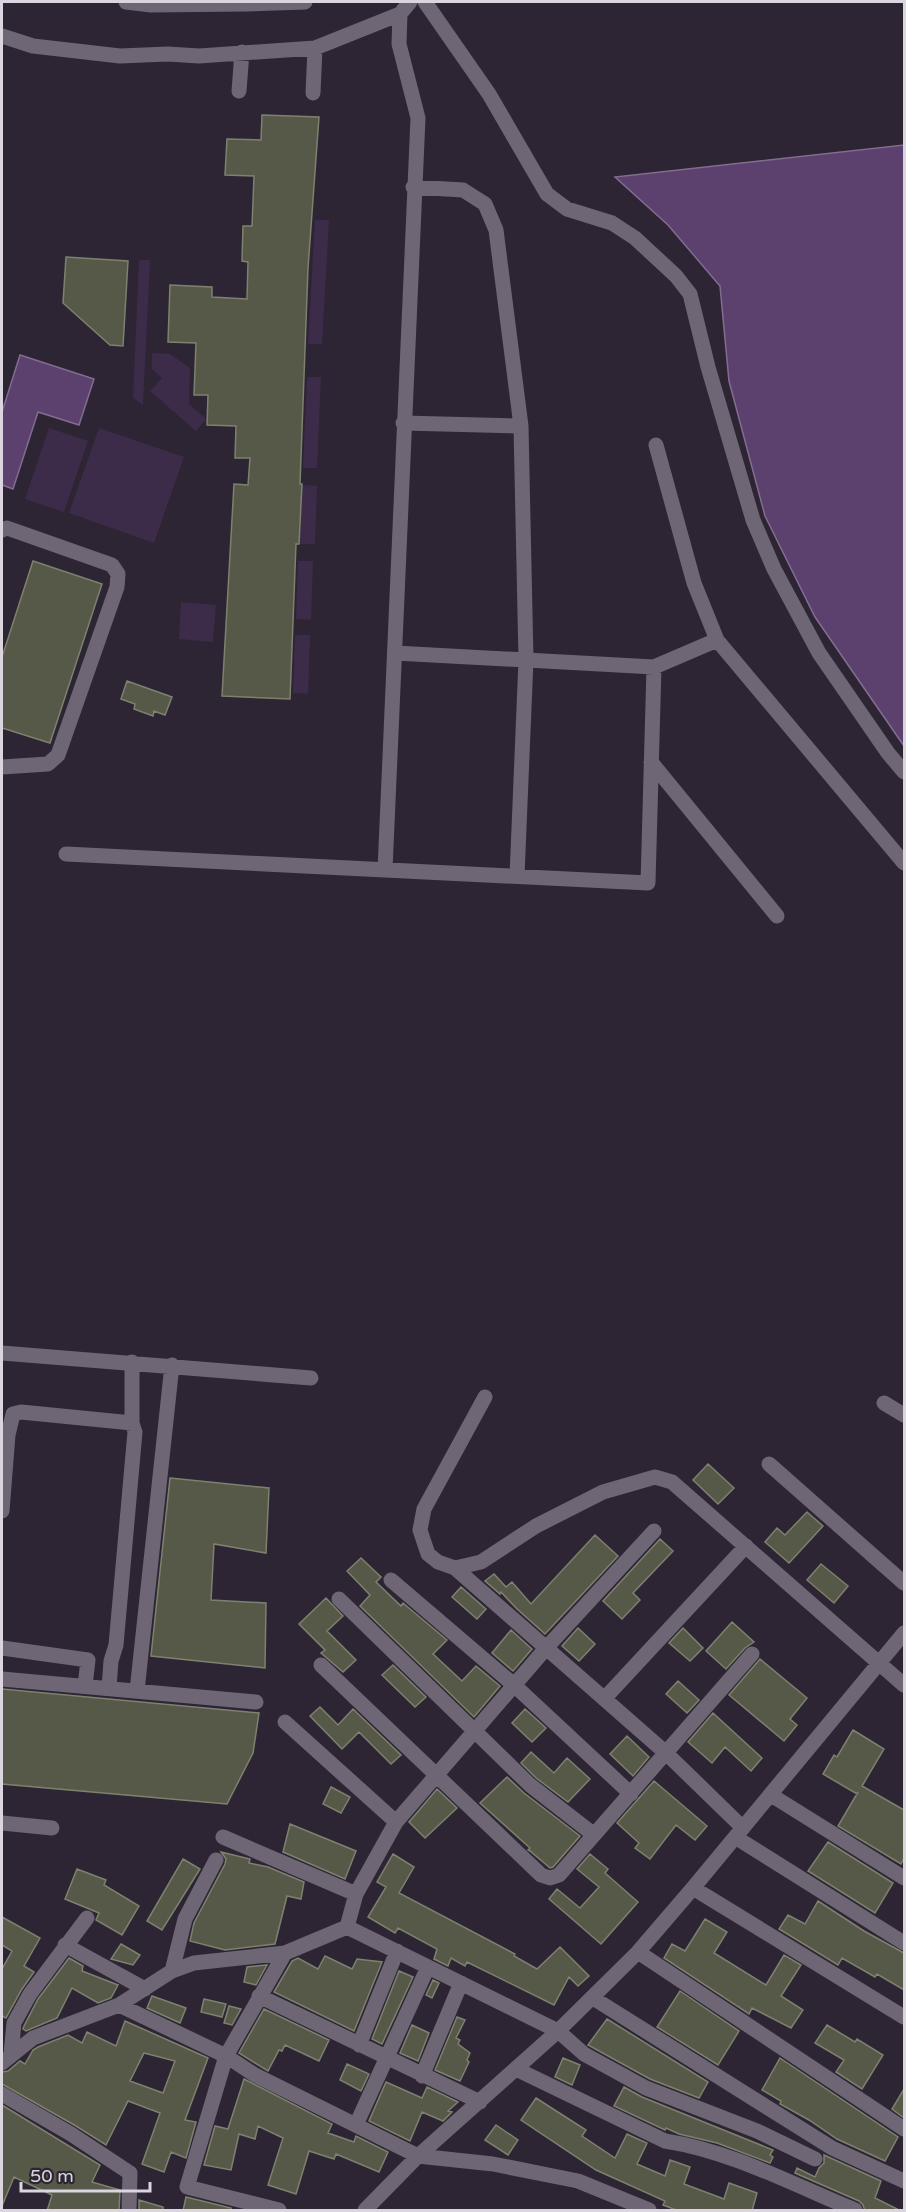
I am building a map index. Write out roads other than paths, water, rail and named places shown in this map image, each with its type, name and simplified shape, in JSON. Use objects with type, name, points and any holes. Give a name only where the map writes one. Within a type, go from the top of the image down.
[{"type":"street","points":[[126,2],[151,4],[305,2]]},
{"type":"street","points":[[2,36],[33,46],[120,56],[168,54],[199,56],[315,48],[400,14],[410,2]]},
{"type":"street","points":[[425,2],[489,94],[547,194],[567,209],[612,223],[635,238],[676,276],[690,294],[708,368],[753,520],[774,569],[819,653],[888,753],[904,772]]},
{"type":"street","points":[[385,870],[418,118],[399,44],[400,14]]},
{"type":"street","points":[[313,93],[315,48]]},
{"type":"street","points":[[239,91],[242,52]]},
{"type":"street","points":[[414,188],[463,190],[486,204],[496,230],[521,426],[526,660],[517,876]]},
{"type":"street","points":[[403,423],[521,426]]},
{"type":"street","points":[[656,446],[694,583],[717,640],[904,863]]},
{"type":"street","points":[[2,530],[7,528],[112,565],[118,574],[117,587],[58,755],[48,764],[2,767]]},
{"type":"street","points":[[395,653],[654,666],[717,640]]},
{"type":"street","points":[[66,854],[648,883],[654,666]]},
{"type":"street","points":[[651,762],[777,916]]},
{"type":"street","points":[[2,1353],[311,1378]]},
{"type":"street","points":[[109,1688],[111,1661],[116,1645],[135,1432],[132,1423],[132,1362]]},
{"type":"street","points":[[137,1691],[172,1365]]},
{"type":"street","points":[[485,1397],[424,1509],[420,1530],[428,1554],[438,1562],[455,1568],[666,1753],[739,1833],[904,1943]]},
{"type":"street","points":[[884,1403],[904,1415]]},
{"type":"street","points":[[2,1511],[9,1429],[13,1414],[21,1412],[132,1423]]},
{"type":"street","points":[[769,1464],[904,1583]]},
{"type":"street","points":[[455,1568],[481,1562],[536,1526],[603,1492],[655,1478],[672,1482],[881,1662],[904,1685]]},
{"type":"street","points":[[347,1927],[356,1894],[396,1822],[547,1647],[654,1531]]},
{"type":"street","points":[[604,1699],[746,1546]]},
{"type":"street","points":[[391,1580],[514,1685],[631,1794]]},
{"type":"street","points":[[339,1599],[530,1785],[593,1834]]},
{"type":"street","points":[[365,2211],[418,2156],[558,2031],[638,1952],[904,1633]]},
{"type":"street","points":[[2,1648],[87,1660],[111,1661]]},
{"type":"street","points":[[321,1665],[541,1875],[550,1878],[559,1875],[752,1654]]},
{"type":"street","points":[[85,1686],[87,1660]]},
{"type":"street","points":[[2,1678],[256,1702]]},
{"type":"street","points":[[285,1722],[396,1822]]},
{"type":"street","points":[[771,1795],[903,1873]]},
{"type":"street","points":[[2,1823],[52,1828]]},
{"type":"street","points":[[223,1837],[356,1894]]},
{"type":"street","points":[[171,1971],[185,1919],[216,1860]]},
{"type":"street","points":[[693,1888],[904,2017]]},
{"type":"street","points":[[6,2058],[14,2023],[30,1994],[87,1918]]},
{"type":"street","points":[[6,2058],[33,2038],[119,2005],[171,1971],[194,1963],[285,1953],[347,1927],[558,2031],[584,2054],[646,2088],[739,2124],[815,2159]]},
{"type":"street","points":[[65,1945],[145,1989]]},
{"type":"street","points":[[359,2045],[396,1951]]},
{"type":"street","points":[[638,1952],[904,2129]]},
{"type":"street","points":[[279,2211],[187,2187],[226,2056],[285,1953]]},
{"type":"street","points":[[357,2126],[428,1967]]},
{"type":"street","points":[[422,2076],[461,1983]]},
{"type":"street","points":[[260,1996],[480,2102]]},
{"type":"street","points":[[593,1998],[832,2148],[904,2181]]},
{"type":"street","points":[[119,2005],[226,2056],[255,2075],[418,2156],[493,2164],[578,2181],[649,2211]]},
{"type":"street","points":[[516,2069],[665,2141],[692,2145],[724,2154],[855,2211]]},
{"type":"street","points":[[2,2094],[71,2134],[130,2173],[129,2211]]}]
